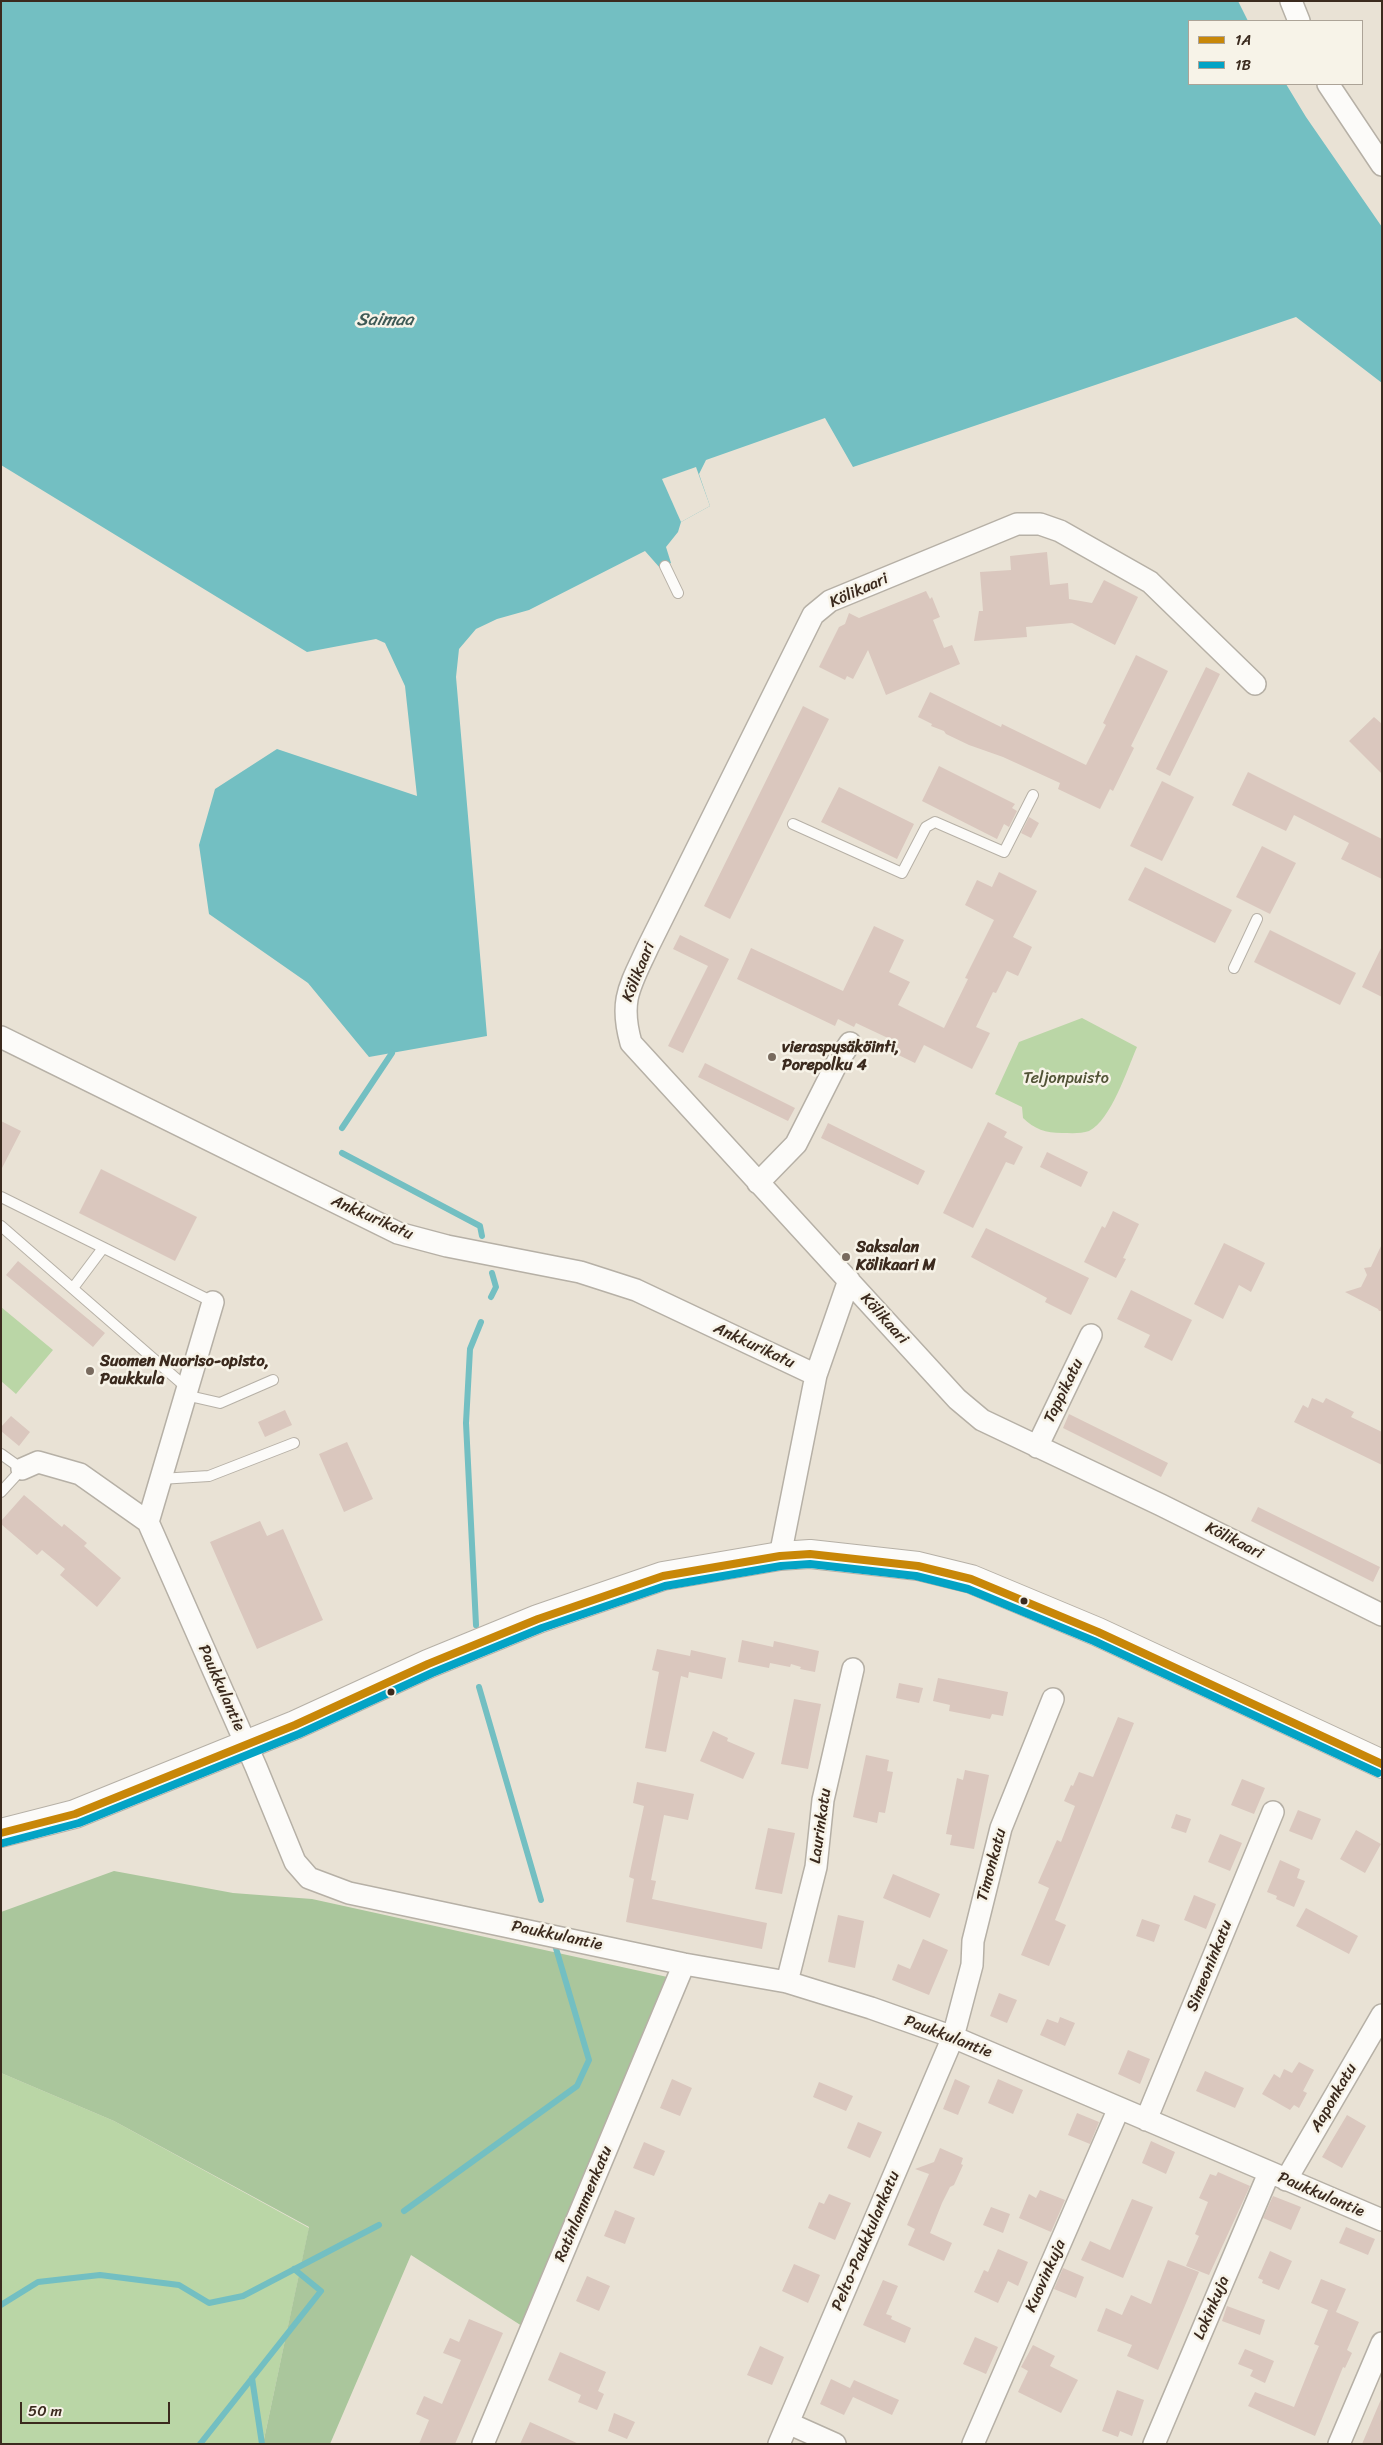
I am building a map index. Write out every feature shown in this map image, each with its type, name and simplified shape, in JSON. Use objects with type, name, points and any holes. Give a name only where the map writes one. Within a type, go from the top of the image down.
[{"type":"street","points":[[1291,1],[1300,20]]},
{"type":"street","points":[[1329,85],[1382,165]]},
{"type":"street","name":"Kölikaari","points":[[1255,684],[1150,582],[1060,531],[1040,524],[1017,524],[830,601],[813,615],[648,947],[625,1004],[626,1024],[631,1043],[957,1399],[982,1420],[1161,1505],[1382,1615]]},
{"type":"street","name":"Ankkurikatu","points":[[1,1037],[398,1233],[447,1246],[580,1272],[636,1290],[816,1375]]},
{"type":"street","points":[[758,1183],[796,1144],[838,1061],[850,1043]]},
{"type":"street","name":"Ankkurikatu","points":[[780,1556],[816,1375],[849,1280]]},
{"type":"street","points":[[22,1469],[38,1462],[80,1474],[148,1522],[213,1302]]},
{"type":"street","name":"Tappikatu","points":[[1037,1447],[1091,1335]]},
{"type":"street","name":"Paukkulantie","points":[[148,1522],[295,1862],[309,1878],[349,1893],[684,1964],[787,1982],[872,2008],[953,2037],[1277,2177],[1382,2220]]},
{"type":"street","points":[[1,1833],[75,1814],[246,1745],[538,1618],[662,1576],[780,1556],[810,1554],[918,1566],[972,1579],[1098,1632],[1382,1764]]},
{"type":"street","name":"Laurinkatu","points":[[787,1982],[816,1867],[823,1800],[853,1669]]},
{"type":"street","name":"Timonkatu","points":[[953,2037],[972,1965],[973,1941],[1001,1828],[1054,1699]]},
{"type":"street","name":"Simeoninkatu","points":[[1146,2120],[1273,1812]]},
{"type":"street","name":"Ratinlammenkatu","points":[[482,2444],[684,1964]]},
{"type":"street","name":"Aaponkatu","points":[[1277,2177],[1382,2015]]},
{"type":"street","name":"Pelto-Paukkulankatu","points":[[779,2444],[953,2037]]},
{"type":"street","name":"Kuovinkuja","points":[[973,2444],[1120,2108]]},
{"type":"street","name":"Lokinkuja","points":[[1154,2444],[1277,2177]]},
{"type":"street","points":[[1339,2444],[1382,2343]]},
{"type":"street","points":[[788,2423],[835,2444]]},
{"type":"lane","points":[[665,566],[678,593]]},
{"type":"lane","points":[[794,824],[902,873],[926,827],[934,822],[1004,852],[1032,795]]},
{"type":"lane","points":[[1234,968],[1257,919]]},
{"type":"lane","points":[[1,1197],[213,1302]]},
{"type":"lane","points":[[1,1226],[73,1288],[186,1391],[220,1403],[273,1380]]},
{"type":"lane","points":[[73,1288],[103,1248]]},
{"type":"lane","points":[[160,1479],[209,1476],[294,1443]]},
{"type":"lane","points":[[1,1454],[22,1469],[1,1492]]},
{"type":"green space","name":"Teljonpuisto","points":[[1082,1018],[1137,1047],[1111,1106],[1097,1125],[1089,1131],[1079,1133],[1056,1133],[1041,1130],[1023,1118],[1022,1107],[995,1094],[1019,1042]]},
{"type":"green space","points":[[1,1307],[53,1350],[16,1394],[1,1381]]},
{"type":"green space","points":[[114,1871],[233,1893],[312,1899],[672,1978],[522,2326],[411,2255],[330,2444],[263,2444],[309,2227],[114,2121],[1,2073],[1,1912]]},
{"type":"green space","points":[[1,2073],[114,2121],[309,2228],[263,2444],[1,2444]]},
{"type":"water","name":"Saimaa","points":[[1,1],[1238,1],[1248,20],[1188,20],[1188,85],[1287,85],[1306,117],[1382,227],[1382,383],[1296,317],[853,467],[825,418],[706,460],[699,474],[710,506],[681,522],[678,532],[666,547],[671,563],[660,568],[645,551],[529,610],[497,619],[476,629],[459,649],[456,677],[487,1036],[369,1057],[308,983],[209,914],[199,845],[215,789],[277,749],[417,796],[405,686],[385,643],[376,639],[307,652],[1,465]]},
{"type":"pier","points":[[696,467],[710,506],[681,522],[662,479]]},
{"type":"building","points":[[1047,552],[1050,585],[1068,583],[1069,599],[1092,603],[1104,580],[1138,597],[1115,645],[1072,623],[1026,627],[1027,637],[974,641],[979,611],[983,611],[980,572],[1011,570],[1010,556]]},
{"type":"building","points":[[926,591],[930,599],[932,597],[940,617],[933,620],[944,648],[952,645],[960,664],[886,695],[868,650],[853,679],[847,676],[845,680],[819,667],[839,627],[845,624],[849,613],[859,618]]},
{"type":"building","points":[[1136,655],[1168,671],[1131,746],[1134,748],[1113,791],[1110,789],[1100,809],[1058,789],[1060,783],[1003,757],[969,745],[931,726],[932,724],[918,717],[930,692],[1001,727],[1002,724],[1086,765],[1106,725],[1103,723]]},
{"type":"building","points":[[1206,667],[1220,674],[1170,776],[1156,769]]},
{"type":"building","points":[[803,706],[829,719],[730,919],[704,906]]},
{"type":"building","points":[[1374,717],[1382,724],[1382,774],[1349,741]]},
{"type":"building","points":[[939,766],[1015,804],[1012,808],[1017,811],[1009,827],[1004,824],[997,839],[922,801]]},
{"type":"building","points":[[1248,772],[1382,839],[1382,879],[1341,859],[1349,843],[1294,815],[1286,831],[1232,805]]},
{"type":"building","points":[[1162,781],[1194,797],[1162,861],[1130,846]]},
{"type":"building","points":[[839,787],[914,824],[897,859],[821,822]]},
{"type":"building","points":[[1029,817],[1039,823],[1031,838],[1021,833]]},
{"type":"building","points":[[1262,846],[1296,863],[1270,914],[1236,897]]},
{"type":"building","points":[[1145,867],[1232,910],[1215,943],[1128,900]]},
{"type":"building","points":[[999,872],[1037,891],[1013,937],[1032,947],[1018,976],[1007,971],[996,993],[993,992],[976,1027],[990,1033],[972,1069],[924,1045],[915,1063],[886,1049],[890,1039],[856,1023],[854,1027],[838,1019],[835,1026],[737,979],[751,948],[843,991],[874,926],[904,940],[889,972],[910,982],[898,1005],[944,1028],[968,979],[965,978],[994,920],[965,905],[977,880],[992,887]]},
{"type":"building","points":[[1270,930],[1356,973],[1340,1005],[1254,962]]},
{"type":"building","points":[[680,935],[729,959],[683,1053],[668,1046],[708,966],[673,949]]},
{"type":"building","points":[[1382,946],[1382,997],[1362,987]]},
{"type":"building","points":[[705,1063],[795,1108],[788,1121],[698,1077]]},
{"type":"building","points":[[1,1121],[21,1131],[1,1170]]},
{"type":"building","points":[[988,1122],[1007,1132],[1004,1137],[1023,1147],[1014,1165],[1006,1162],[973,1228],[943,1213]]},
{"type":"building","points":[[828,1123],[925,1171],[918,1185],[821,1138]]},
{"type":"building","points":[[1047,1152],[1088,1172],[1081,1187],[1040,1167]]},
{"type":"building","points":[[101,1169],[197,1217],[175,1261],[79,1213]]},
{"type":"building","points":[[1113,1211],[1139,1224],[1123,1258],[1126,1259],[1116,1278],[1084,1262],[1102,1226],[1105,1228]]},
{"type":"building","points":[[986,1228],[1089,1278],[1071,1315],[1045,1302],[1047,1298],[971,1257]]},
{"type":"building","points":[[1224,1243],[1265,1263],[1251,1292],[1239,1285],[1223,1319],[1194,1304]]},
{"type":"building","points":[[1382,1244],[1382,1311],[1379,1311],[1345,1292],[1361,1287],[1367,1275],[1364,1268],[1371,1267]]},
{"type":"building","points":[[18,1261],[105,1333],[93,1347],[6,1275]]},
{"type":"building","points":[[1131,1290],[1192,1320],[1172,1361],[1144,1347],[1150,1335],[1117,1319]]},
{"type":"building","points":[[1312,1398],[1323,1403],[1326,1398],[1354,1412],[1351,1417],[1382,1432],[1382,1465],[1294,1422],[1303,1405],[1308,1408]]},
{"type":"building","points":[[285,1410],[292,1425],[265,1437],[258,1422]]},
{"type":"building","points":[[1069,1414],[1168,1463],[1161,1477],[1063,1428]]},
{"type":"building","points":[[11,1416],[30,1432],[19,1446],[1,1431],[1,1427]]},
{"type":"building","points":[[347,1442],[373,1499],[344,1512],[319,1454]]},
{"type":"building","points":[[24,1495],[62,1527],[64,1524],[87,1543],[84,1546],[121,1578],[97,1607],[60,1575],[65,1569],[42,1550],[37,1555],[1,1524],[1,1521]]},
{"type":"building","points":[[1258,1507],[1380,1567],[1373,1582],[1251,1521]]},
{"type":"building","points":[[260,1521],[267,1536],[283,1529],[323,1620],[257,1649],[210,1542]]},
{"type":"building","points":[[742,1640],[773,1647],[774,1641],[819,1651],[815,1672],[800,1669],[801,1667],[791,1664],[790,1667],[770,1663],[769,1668],[738,1662]]},
{"type":"building","points":[[657,1649],[690,1656],[691,1650],[726,1658],[722,1679],[689,1672],[688,1678],[681,1676],[666,1752],[645,1748],[659,1672],[652,1670]]},
{"type":"building","points":[[938,1678],[1008,1692],[1003,1716],[992,1714],[990,1719],[949,1711],[950,1705],[933,1701]]},
{"type":"building","points":[[899,1683],[923,1688],[919,1703],[896,1698]]},
{"type":"building","points":[[794,1699],[821,1704],[808,1769],[781,1764]]},
{"type":"building","points":[[1118,1717],[1134,1723],[1055,1920],[1066,1925],[1049,1966],[1021,1955],[1049,1888],[1038,1883],[1057,1840],[1061,1842],[1075,1806],[1064,1801],[1071,1785],[1073,1786],[1079,1772],[1093,1777]]},
{"type":"building","points":[[713,1731],[728,1738],[727,1741],[755,1753],[743,1779],[700,1761]]},
{"type":"building","points":[[866,1755],[889,1760],[887,1771],[893,1772],[885,1813],[879,1812],[877,1823],[853,1817]]},
{"type":"building","points":[[965,1770],[989,1775],[974,1849],[950,1845],[952,1835],[946,1834],[957,1778],[963,1780]]},
{"type":"building","points":[[1242,1779],[1265,1788],[1254,1814],[1231,1805]]},
{"type":"building","points":[[637,1782],[694,1794],[688,1820],[664,1815],[651,1880],[656,1881],[652,1899],[767,1923],[762,1949],[626,1922],[634,1879],[629,1877],[644,1806],[633,1803]]},
{"type":"building","points":[[1298,1810],[1321,1819],[1312,1840],[1289,1831]]},
{"type":"building","points":[[1176,1814],[1191,1819],[1186,1833],[1171,1828]]},
{"type":"building","points":[[768,1828],[795,1833],[782,1894],[755,1889]]},
{"type":"building","points":[[1356,1830],[1381,1844],[1365,1873],[1340,1859]]},
{"type":"building","points":[[1220,1834],[1242,1843],[1230,1871],[1208,1862]]},
{"type":"building","points":[[1280,1860],[1300,1869],[1297,1878],[1305,1881],[1294,1907],[1276,1899],[1277,1896],[1267,1892]]},
{"type":"building","points":[[893,1874],[940,1894],[930,1918],[883,1898]]},
{"type":"building","points":[[1194,1895],[1216,1904],[1206,1929],[1184,1920]]},
{"type":"building","points":[[1306,1908],[1358,1936],[1349,1954],[1296,1926]]},
{"type":"building","points":[[838,1915],[864,1921],[855,1968],[828,1962]]},
{"type":"building","points":[[1142,1919],[1160,1925],[1154,1942],[1136,1936]]},
{"type":"building","points":[[923,1939],[948,1950],[929,1995],[892,1980],[898,1964],[910,1969]]},
{"type":"building","points":[[999,1993],[1017,2000],[1007,2023],[990,2016]]},
{"type":"building","points":[[1060,2017],[1075,2023],[1065,2046],[1040,2035],[1047,2019],[1058,2023]]},
{"type":"building","points":[[1128,2050],[1150,2059],[1140,2084],[1118,2074]]},
{"type":"building","points":[[1299,2062],[1314,2070],[1303,2091],[1307,2093],[1299,2108],[1294,2105],[1290,2110],[1262,2094],[1274,2074],[1280,2078],[1284,2069],[1292,2073]]},
{"type":"building","points":[[1205,2071],[1244,2088],[1235,2108],[1196,2091]]},
{"type":"building","points":[[672,2079],[692,2088],[680,2116],[660,2108]]},
{"type":"building","points":[[955,2079],[970,2086],[958,2115],[943,2109]]},
{"type":"building","points":[[998,2079],[1023,2090],[1013,2114],[988,2103]]},
{"type":"building","points":[[819,2082],[853,2096],[846,2111],[813,2097]]},
{"type":"building","points":[[1077,2113],[1099,2122],[1090,2144],[1068,2135]]},
{"type":"building","points":[[1347,2115],[1366,2126],[1342,2168],[1322,2157]]},
{"type":"building","points":[[858,2122],[882,2132],[870,2158],[847,2148]]},
{"type":"building","points":[[1151,2141],[1175,2152],[1166,2174],[1142,2163]]},
{"type":"building","points":[[644,2142],[665,2151],[654,2176],[633,2168]]},
{"type":"building","points":[[940,2148],[963,2158],[961,2164],[963,2165],[954,2185],[950,2187],[942,2203],[930,2233],[952,2243],[944,2261],[908,2245],[915,2229],[907,2225],[929,2174],[915,2169],[934,2162]]},
{"type":"building","points":[[1218,2172],[1250,2186],[1209,2275],[1186,2266],[1199,2236],[1195,2234],[1208,2202],[1199,2198],[1210,2174],[1216,2176]]},
{"type":"building","points":[[1040,2190],[1065,2200],[1051,2232],[1019,2218],[1029,2194],[1036,2198]]},
{"type":"building","points":[[829,2194],[851,2203],[835,2240],[808,2228],[819,2202],[824,2204]]},
{"type":"building","points":[[1273,2196],[1301,2207],[1291,2230],[1263,2218]]},
{"type":"building","points":[[1132,2199],[1153,2207],[1123,2278],[1081,2260],[1090,2241],[1110,2250]]},
{"type":"building","points":[[991,2207],[1010,2214],[1003,2233],[983,2225]]},
{"type":"building","points":[[615,2210],[635,2218],[625,2244],[604,2236]]},
{"type":"building","points":[[1346,2227],[1375,2239],[1368,2255],[1339,2243]]},
{"type":"building","points":[[998,2249],[1028,2262],[1018,2286],[1008,2281],[998,2303],[974,2292],[984,2270],[988,2272]]},
{"type":"building","points":[[1270,2251],[1292,2261],[1279,2290],[1262,2283],[1263,2280],[1258,2278]]},
{"type":"building","points":[[1168,2260],[1199,2272],[1158,2370],[1127,2356],[1132,2345],[1097,2331],[1106,2308],[1122,2315],[1131,2295],[1151,2304]]},
{"type":"building","points":[[794,2264],[820,2275],[808,2303],[782,2291]]},
{"type":"building","points":[[1063,2268],[1084,2277],[1076,2298],[1054,2289]]},
{"type":"building","points":[[587,2276],[610,2286],[599,2311],[576,2301]]},
{"type":"building","points":[[1321,2279],[1346,2289],[1336,2312],[1359,2322],[1347,2350],[1352,2353],[1345,2368],[1343,2367],[1315,2436],[1248,2406],[1255,2392],[1294,2407],[1319,2346],[1314,2344],[1328,2310],[1311,2303]]},
{"type":"building","points":[[883,2280],[898,2286],[886,2314],[892,2316],[891,2319],[911,2328],[905,2343],[863,2325]]},
{"type":"building","points":[[1227,2306],[1265,2320],[1260,2335],[1222,2321]]},
{"type":"building","points":[[469,2319],[503,2333],[455,2444],[419,2444],[429,2420],[416,2414],[424,2396],[442,2404],[461,2360],[443,2353],[450,2338],[459,2342]]},
{"type":"building","points":[[975,2337],[998,2347],[986,2374],[963,2364]]},
{"type":"building","points":[[1033,2345],[1055,2356],[1050,2366],[1078,2380],[1061,2413],[1018,2392],[1028,2371],[1021,2367]]},
{"type":"building","points":[[760,2346],[784,2357],[772,2385],[747,2375]]},
{"type":"building","points":[[1245,2349],[1274,2361],[1265,2383],[1250,2376],[1253,2370],[1238,2364]]},
{"type":"building","points":[[560,2352],[606,2372],[598,2391],[604,2394],[597,2410],[578,2402],[581,2395],[548,2380]]},
{"type":"building","points":[[831,2379],[850,2388],[854,2380],[899,2400],[892,2415],[853,2397],[844,2415],[820,2404]]},
{"type":"building","points":[[1117,2390],[1144,2400],[1132,2436],[1120,2431],[1118,2437],[1102,2431]]},
{"type":"building","points":[[1382,2397],[1382,2444],[1362,2444]]},
{"type":"building","points":[[614,2413],[635,2422],[627,2439],[608,2431]]},
{"type":"building","points":[[530,2422],[579,2444],[520,2444]]},
{"type":"waterway","points":[[342,1128],[392,1053]]},
{"type":"waterway","points":[[342,1153],[480,1226],[482,1236]]},
{"type":"waterway","points":[[491,1297],[496,1287],[492,1273]]},
{"type":"waterway","points":[[476,1625],[466,1423],[470,1349],[481,1322]]},
{"type":"waterway","points":[[479,1687],[541,1900]]},
{"type":"waterway","points":[[404,2211],[577,2086],[589,2060],[555,1945]]},
{"type":"waterway","points":[[1,2305],[38,2282],[100,2275],[179,2285],[209,2303],[243,2296],[379,2225]]},
{"type":"waterway","points":[[200,2444],[321,2291],[294,2269]]},
{"type":"waterway","points":[[252,2378],[262,2444]]},
{"type":"transit line","name":"1A","points":[[1,1833],[75,1814],[295,1725],[428,1664],[538,1619],[663,1576],[780,1556],[810,1554],[918,1566],[971,1579],[1098,1632],[1382,1764]]},
{"type":"transit line","name":"1B","points":[[3,1843],[79,1823],[299,1734],[432,1673],[542,1628],[665,1586],[781,1566],[810,1564],[916,1576],[968,1589],[1094,1641],[1378,1773]]},
{"type":"place","name":"vieraspysäköinti, Porepolku 4","points":[[772,1057]]},
{"type":"place","name":"Saksalan Kölikaari M","points":[[846,1257]]},
{"type":"place","name":"Suomen Nuoriso-opisto, Paukkula","points":[[90,1371]]}]
